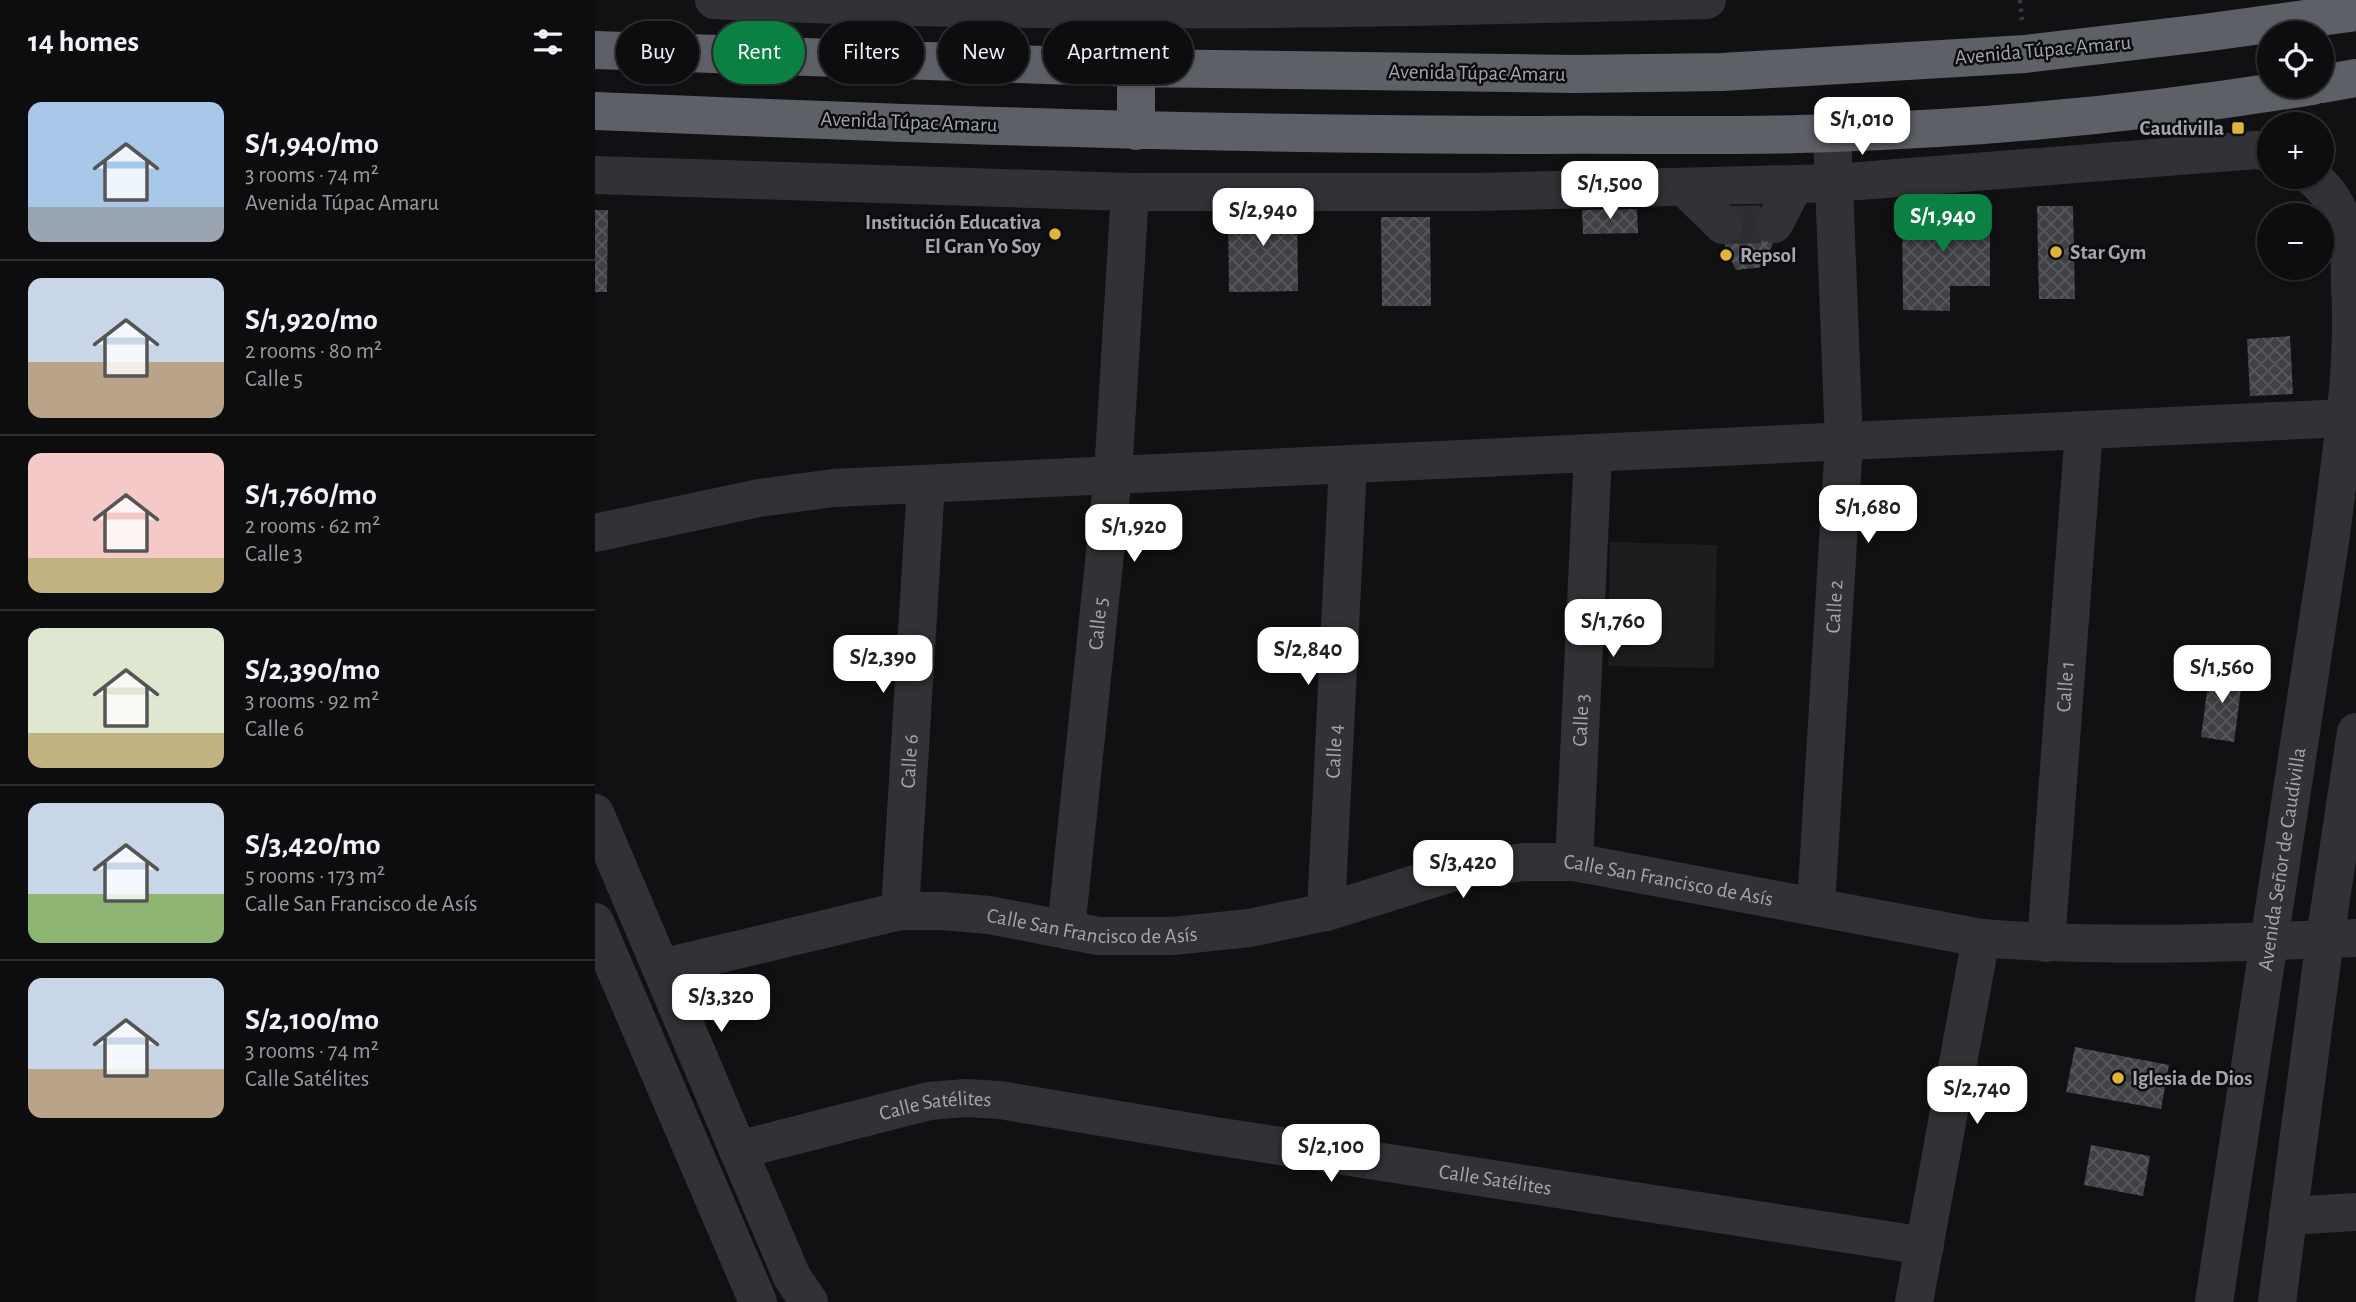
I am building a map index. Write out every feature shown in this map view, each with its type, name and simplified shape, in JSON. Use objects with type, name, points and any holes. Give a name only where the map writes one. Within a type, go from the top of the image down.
[{"type":"highway","name":"Avenida Túpac Amaru","points":[[1193,69],[1575,74],[1722,72],[2025,54],[2356,12]]},
{"type":"highway","name":"Avenida Túpac Amaru","points":[[595,50],[1043,65]]},
{"type":"highway","points":[[2334,82],[2356,78]]},
{"type":"highway","points":[[1136,84],[1136,131]]},
{"type":"highway","name":"Avenida Túpac Amaru","points":[[595,111],[1136,131],[1430,135],[1832,134],[2031,121],[2257,95]]},
{"type":"street","points":[[714,0],[1138,5],[1707,0]]},
{"type":"street","name":"Calle 2","points":[[1816,905],[1844,442],[1832,134]]},
{"type":"street","points":[[595,175],[1130,192],[1477,192],[1834,183],[2257,152]]},
{"type":"street","points":[[1774,224],[1795,184]]},
{"type":"street","points":[[1684,187],[1723,225]]},
{"type":"street","name":"Avenida Señor de Caudivilla","points":[[2214,1302],[2331,535],[2346,418],[2352,316],[2348,241],[2340,215],[2325,189]]},
{"type":"street","name":"Calle 5","points":[[1066,930],[1113,475],[1130,192]]},
{"type":"street","points":[[595,533],[759,498],[833,488],[2346,418]]},
{"type":"street","name":"Calle 1","points":[[2046,943],[2084,430]]},
{"type":"street","name":"Calle 3","points":[[1574,862],[1593,453]]},
{"type":"street","name":"Calle 4","points":[[1327,912],[1348,464]]},
{"type":"street","name":"Calle 6","points":[[900,911],[926,484]]},
{"type":"street","points":[[2277,1302],[2288,1216],[2341,939],[2356,732]]},
{"type":"street","points":[[595,813],[792,1277],[809,1302]]},
{"type":"street","name":"Calle San Francisco de Asís","points":[[661,968],[900,911],[989,915],[1098,936],[1173,936],[1249,928],[1327,912],[1463,869],[1526,862],[1574,862],[1816,905],[1981,938],[2046,943],[2341,939]]},
{"type":"street","points":[[595,922],[758,1302]]},
{"type":"street","points":[[1914,1302],[1981,938]]},
{"type":"street","name":"Calle Satélites","points":[[738,1150],[929,1101],[966,1098],[999,1100],[1925,1246]]},
{"type":"street","points":[[2288,1216],[2356,1212]]},
{"type":"shaded area","points":[[1610,542],[1717,545],[1714,668],[1608,666]]},
{"type":"building","points":[[1297,204],[1298,291],[1229,292],[1228,205]]},
{"type":"building","points":[[1990,206],[1990,286],[1950,286],[1950,311],[1903,310],[1902,207]]},
{"type":"building","name":"Star Gym","points":[[2037,206],[2073,206],[2075,299],[2039,299]]},
{"type":"building","points":[[1637,209],[1638,233],[1583,234],[1582,210]]},
{"type":"building","points":[[595,210],[608,210],[607,292],[595,292]]},
{"type":"building","points":[[1773,213],[1774,240],[1764,267],[1736,270],[1725,247],[1722,214]]},
{"type":"building","points":[[1381,217],[1430,217],[1431,306],[1382,306]]},
{"type":"building","points":[[2290,336],[2293,394],[2250,396],[2247,339]]},
{"type":"building","points":[[2210,669],[2243,673],[2234,742],[2201,737]]},
{"type":"building","name":"Iglesia de Dios","points":[[2075,1047],[2169,1065],[2161,1109],[2066,1092]]},
{"type":"building","points":[[2091,1145],[2150,1156],[2143,1196],[2084,1185]]},
{"type":"tunnel","points":[[1723,225],[1774,224]]},
{"type":"place","name":"Caudivilla","points":[[2238,128]]},
{"type":"place","name":"Institución Educativa El Gran Yo Soy","points":[[1055,234]]},
{"type":"place","name":"Star Gym","points":[[2056,252]]},
{"type":"place","name":"Repsol","points":[[1726,255]]},
{"type":"place","name":"Iglesia de Dios","points":[[2118,1078]]}]
